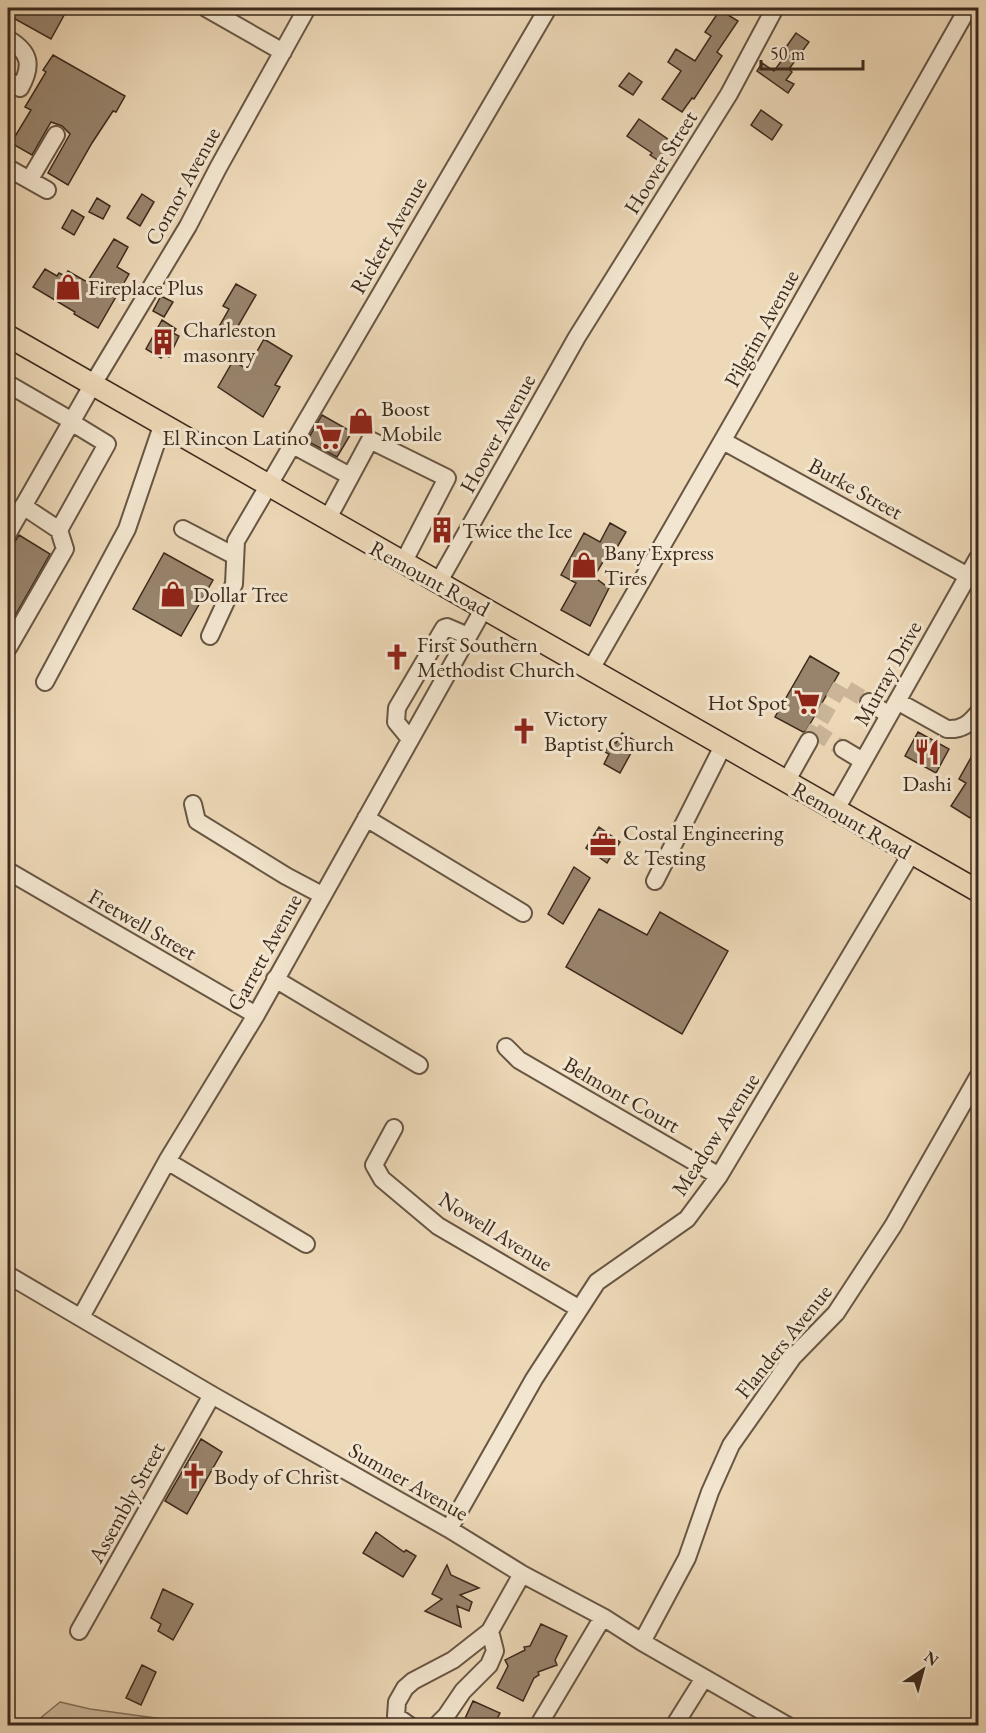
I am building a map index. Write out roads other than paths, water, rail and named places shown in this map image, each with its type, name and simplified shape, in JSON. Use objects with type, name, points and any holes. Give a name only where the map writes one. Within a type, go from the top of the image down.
[{"type":"main road","name":"Remount Road","points":[[8,336],[978,891]]},
{"type":"street","points":[[206,8],[283,52]]},
{"type":"street","name":"Cornor Avenue","points":[[8,533],[93,384],[188,226],[307,8]]},
{"type":"street","name":"Rickett Avenue","points":[[210,636],[234,584],[236,541],[548,8]]},
{"type":"street","name":"Hoover Street","points":[[578,337],[729,94],[775,8]]},
{"type":"street","name":"Pilgrim Avenue","points":[[591,669],[968,8]]},
{"type":"street","points":[[8,39],[22,48],[28,64],[27,77],[20,88],[8,80]]},
{"type":"street","points":[[30,179],[56,135]]},
{"type":"street","points":[[8,168],[47,190]]},
{"type":"street","name":"Hoover Avenue","points":[[438,583],[578,337]]},
{"type":"street","points":[[8,384],[107,444],[59,530]]},
{"type":"street","points":[[45,682],[127,529],[162,426]]},
{"type":"street","points":[[327,520],[370,440],[447,478],[403,563]]},
{"type":"street","name":"Burke Street","points":[[723,441],[968,576]]},
{"type":"street","points":[[291,444],[350,476]]},
{"type":"street","points":[[8,648],[65,549],[59,530],[23,506]]},
{"type":"street","points":[[183,528],[235,556]]},
{"type":"street","name":"Murray Drive","points":[[835,811],[978,558]]},
{"type":"street","name":"Garrett Avenue","points":[[81,1317],[167,1161],[256,1015],[484,608]]},
{"type":"street","points":[[410,739],[396,722],[397,708],[444,628],[447,627],[468,636]]},
{"type":"street","points":[[869,702],[893,708],[947,729],[956,730],[965,727],[978,713]]},
{"type":"street","points":[[786,782],[809,741]]},
{"type":"street","points":[[655,881],[723,746]]},
{"type":"street","points":[[843,749],[863,761]]},
{"type":"street","points":[[193,804],[196,821],[322,895]]},
{"type":"street","points":[[366,818],[523,913]]},
{"type":"street","name":"Meadow Avenue","points":[[449,1529],[534,1379],[597,1282],[687,1219],[719,1176],[911,854]]},
{"type":"street","name":"Fretwell Street","points":[[8,871],[256,1015]]},
{"type":"street","points":[[275,980],[419,1065]]},
{"type":"street","name":"Belmont Court","points":[[506,1047],[519,1060],[719,1176]]},
{"type":"street","name":"Flanders Avenue","points":[[642,1642],[687,1558],[710,1492],[731,1445],[793,1357],[836,1313],[893,1226],[978,1077]]},
{"type":"street","name":"Nowell Avenue","points":[[394,1128],[374,1165],[382,1179],[438,1226],[578,1308]]},
{"type":"street","points":[[167,1161],[306,1244]]},
{"type":"street","name":"Sumner Avenue","points":[[8,1275],[212,1395],[449,1529],[522,1574],[603,1617],[642,1642],[787,1725]]},
{"type":"street","name":"Assembly Street","points":[[79,1631],[212,1395]]},
{"type":"street","points":[[410,1725],[396,1716],[397,1702],[405,1688],[413,1681],[453,1660],[490,1631],[522,1574]]},
{"type":"street","points":[[538,1725],[603,1617]]},
{"type":"street","points":[[436,1725],[446,1716],[463,1690],[489,1665],[495,1651],[490,1631]]},
{"type":"street","points":[[675,1725],[704,1678]]},
{"type":"tunnel","points":[[809,741],[841,685],[869,702]]},
{"type":"tunnel","points":[[815,731],[843,749]]},
{"type":"place","name":"Fireplace Plus","points":[[68,287]]},
{"type":"place","name":"Charleston masonry","points":[[163,342]]},
{"type":"place","name":"Boost Mobile","points":[[361,421]]},
{"type":"place","name":"El Rincon Latino","points":[[329,437]]},
{"type":"place","name":"Twice the Ice","points":[[442,530]]},
{"type":"place","name":"Bany Express Tires","points":[[584,565]]},
{"type":"place","name":"Dollar Tree","points":[[173,594]]},
{"type":"place","name":"First Southern Methodist Church","points":[[397,657]]},
{"type":"place","name":"Hot Spot","points":[[807,702]]},
{"type":"place","name":"Victory Baptist Church","points":[[524,731]]},
{"type":"place","name":"Dashi","points":[[927,752]]},
{"type":"place","name":"Costal Engineering & Testing","points":[[603,845]]},
{"type":"place","name":"Body of Christ","points":[[194,1476]]}]
